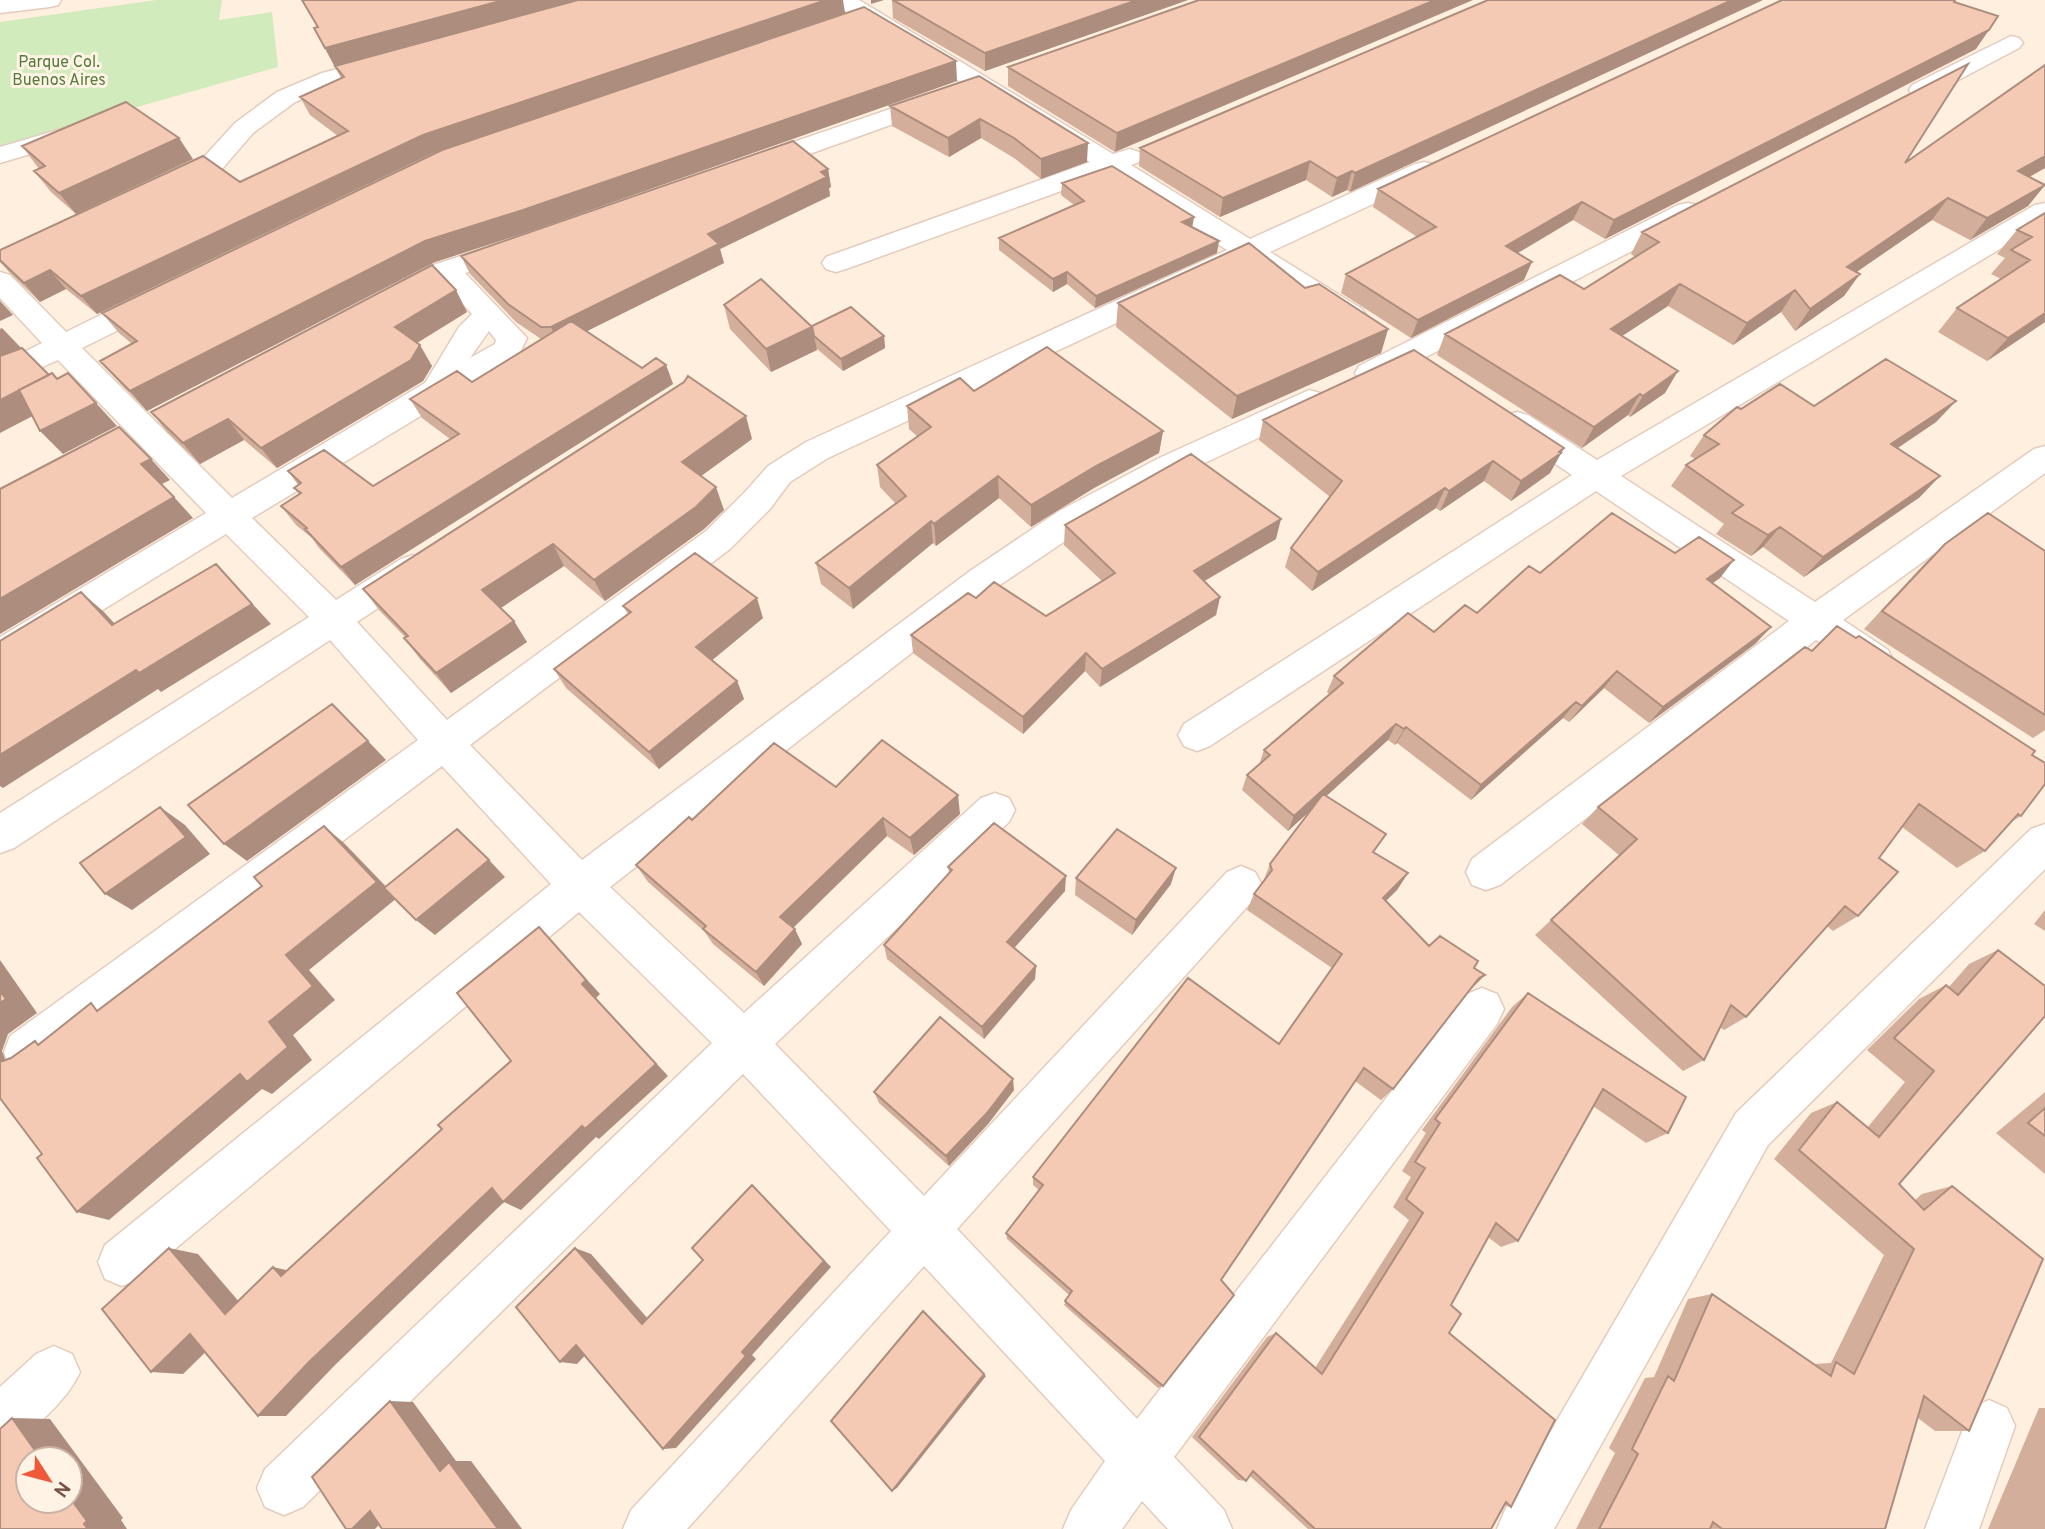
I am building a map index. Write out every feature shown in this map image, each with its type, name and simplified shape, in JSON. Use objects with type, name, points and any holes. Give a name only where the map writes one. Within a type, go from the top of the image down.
[{"type":"street","points":[[0,6],[50,0]]},
{"type":"street","points":[[852,13],[903,4]]},
{"type":"street","points":[[852,13],[997,79],[1113,165],[1422,362]]},
{"type":"street","points":[[1900,100],[2011,43]]},
{"type":"street","points":[[138,199],[213,163],[244,128],[286,97],[331,78],[408,57]]},
{"type":"street","points":[[724,175],[997,79]]},
{"type":"street","points":[[0,155],[94,128]]},
{"type":"street","points":[[836,263],[1113,165],[1151,148]]},
{"type":"street","points":[[26,1052],[718,540],[758,500],[779,474],[817,450],[1450,158]]},
{"type":"street","points":[[122,1262],[580,886],[982,580],[1060,528],[1170,466],[1341,386],[1422,362],[1717,196]]},
{"type":"street","points":[[1197,735],[1597,475],[2045,211]]},
{"type":"street","points":[[373,309],[446,270],[542,239]]},
{"type":"street","points":[[4,268],[60,346],[333,620],[445,744],[580,886],[744,1043],[1205,1529]]},
{"type":"street","points":[[0,655],[436,390],[507,350],[512,338],[446,270]]},
{"type":"street","points":[[0,376],[183,286]]},
{"type":"street","points":[[1492,407],[1895,673]]},
{"type":"street","points":[[1486,872],[1815,621],[2045,457]]},
{"type":"street","points":[[0,835],[437,552]]},
{"type":"street","points":[[284,1488],[744,1043],[995,810]]},
{"type":"street","points":[[1524,1529],[1752,1129],[2045,842]]},
{"type":"street","points":[[650,1529],[1241,885]]},
{"type":"street","points":[[1090,1529],[1139,1459],[1482,1009]]},
{"type":"street","points":[[0,1422],[54,1372]]},
{"type":"street","points":[[1952,1529],[1989,1426]]},
{"type":"green space","name":"Parque Col. Buenos Aires","points":[[156,0],[222,0],[219,20],[272,12],[278,67],[0,146],[0,22]]},
{"type":"building","points":[[302,0],[504,0],[325,48],[314,28],[318,27]]},
{"type":"building","points":[[578,0],[826,0],[423,135],[81,296],[50,270],[24,283],[0,260],[0,250],[203,156],[240,182],[348,131],[300,97],[344,77],[335,66]]},
{"type":"building","points":[[893,0],[1137,0],[985,53]]},
{"type":"building","points":[[1199,0],[1435,0],[1117,133],[1008,67]]},
{"type":"building","points":[[1488,0],[1732,0],[1355,173],[1352,171],[1337,178],[1310,161],[1223,198],[1140,148]]},
{"type":"building","points":[[1782,0],[1955,0],[1954,2],[1998,16],[1989,30],[1614,220],[1582,202],[1506,246],[1532,262],[1418,320],[1346,274],[1436,227],[1378,189]]},
{"type":"building","points":[[864,7],[956,61],[523,210],[425,241],[130,391],[100,361],[137,341],[102,313],[442,150]]},
{"type":"building","points":[[1968,64],[1905,163],[2045,65],[2045,156],[2018,171],[2045,185],[1987,218],[1948,198],[1847,267],[1860,274],[1810,309],[1795,290],[1747,323],[1680,284],[1611,329],[1678,371],[1594,427],[1445,334],[1560,275],[1584,289],[1659,242],[1642,232]]},
{"type":"building","points":[[979,76],[1088,143],[1041,159],[1014,138],[980,119],[948,138],[890,106]]},
{"type":"building","points":[[126,102],[179,138],[59,193],[34,171],[45,166],[22,146]]},
{"type":"building","points":[[793,141],[828,169],[821,172],[827,177],[708,234],[719,244],[551,327],[541,327],[508,304],[461,256]]},
{"type":"building","points":[[1112,166],[1194,217],[1182,222],[1219,241],[1096,296],[1067,272],[1053,279],[999,238],[1084,201],[1062,183]]},
{"type":"building","points":[[2045,213],[2045,313],[2008,338],[1957,308],[2030,260],[2011,250],[2032,237],[2017,230]]},
{"type":"building","points":[[1249,243],[1305,288],[1319,284],[1388,329],[1237,396],[1118,303]]},
{"type":"building","points":[[432,265],[456,290],[395,327],[420,345],[411,360],[261,448],[228,419],[183,443],[151,412]]},
{"type":"building","points":[[761,279],[812,327],[766,349],[724,305]]},
{"type":"building","points":[[851,307],[884,336],[841,359],[814,336],[812,326]]},
{"type":"building","points":[[571,321],[642,368],[656,358],[666,365],[341,567],[305,529],[307,528],[281,506],[301,493],[294,488],[301,483],[288,471],[324,450],[373,486],[459,434],[410,399],[457,371],[472,382]]},
{"type":"building","points":[[1047,347],[1163,431],[1096,466],[1031,505],[998,476],[934,524],[931,521],[849,588],[816,563],[906,496],[877,465],[931,427],[907,406],[960,378],[974,391]]},
{"type":"building","points":[[22,348],[49,375],[0,400],[0,356]]},
{"type":"building","points":[[1414,350],[1564,448],[1559,452],[1561,453],[1521,481],[1493,461],[1449,491],[1445,488],[1318,572],[1291,548],[1342,481],[1263,420]]},
{"type":"building","points":[[1886,359],[1956,401],[1891,444],[1940,476],[1823,557],[1780,527],[1768,535],[1732,513],[1743,505],[1686,465],[1719,444],[1704,435],[1737,407],[1741,409],[1780,384],[1814,406]]},
{"type":"building","points":[[52,373],[57,379],[68,373],[96,403],[40,431],[19,390]]},
{"type":"building","points":[[688,376],[746,416],[682,462],[716,487],[696,507],[594,580],[553,544],[482,590],[514,621],[436,673],[404,638],[408,636],[363,589],[684,382]]},
{"type":"building","points":[[119,427],[151,459],[141,464],[174,497],[0,599],[0,489]]},
{"type":"building","points":[[1191,454],[1281,519],[1194,571],[1220,597],[1102,669],[1086,653],[1023,717],[911,635],[968,593],[976,598],[994,582],[1046,616],[1115,573],[1065,525]]},
{"type":"building","points":[[1612,513],[1675,553],[1699,537],[1734,560],[1707,579],[1771,627],[1663,707],[1617,671],[1582,706],[1576,702],[1481,785],[1406,727],[1404,729],[1396,724],[1294,816],[1247,775],[1270,755],[1264,750],[1343,683],[1334,676],[1408,613],[1434,632],[1465,605],[1477,613],[1529,566],[1540,573]]},
{"type":"building","points":[[1988,513],[2045,551],[2045,715],[1882,611],[1945,544]]},
{"type":"building","points":[[695,553],[757,598],[696,647],[737,681],[649,752],[554,669],[631,612],[623,606]]},
{"type":"building","points":[[216,564],[252,604],[139,673],[136,670],[0,755],[0,641],[81,592],[112,625]]},
{"type":"building","points":[[1837,626],[1856,638],[1859,636],[2035,751],[2032,755],[2045,763],[2045,784],[2021,816],[2018,814],[1985,851],[1919,804],[1879,858],[1898,872],[1858,916],[1845,906],[1746,1017],[1731,1005],[1704,1060],[1551,920],[1637,839],[1598,807],[1805,647],[1812,651]]},
{"type":"building","points":[[332,704],[368,741],[224,844],[188,805]]},
{"type":"building","points":[[882,740],[958,795],[910,838],[883,818],[780,917],[795,929],[756,972],[703,929],[706,926],[636,865],[689,817],[692,820],[774,743],[836,787]]},
{"type":"building","points":[[1323,794],[1386,834],[1373,852],[1408,873],[1383,898],[1429,946],[1440,936],[1478,961],[1474,968],[1485,975],[1479,978],[1393,1089],[1364,1068],[1221,1280],[1234,1295],[1163,1386],[1065,1301],[1072,1291],[1006,1233],[1043,1185],[1033,1177],[1188,978],[1279,1044],[1342,954],[1254,894],[1272,870],[1270,864]]},
{"type":"building","points":[[160,807],[186,837],[105,894],[80,863]]},
{"type":"building","points":[[994,823],[1066,876],[1007,942],[1036,966],[982,1027],[884,945],[952,870],[948,867]]},
{"type":"building","points":[[324,826],[377,882],[286,955],[313,986],[269,1022],[288,1047],[247,1082],[240,1074],[77,1212],[37,1158],[42,1154],[0,1098],[0,1062],[11,1058],[35,1041],[38,1045],[91,1003],[97,1011],[262,886],[254,877]]},
{"type":"building","points":[[457,829],[489,860],[416,920],[384,888]]},
{"type":"building","points":[[1117,829],[1176,868],[1136,920],[1076,878]]},
{"type":"building","points":[[539,927],[586,980],[582,984],[656,1064],[585,1129],[582,1126],[503,1202],[492,1188],[309,1362],[258,1416],[190,1334],[151,1372],[102,1309],[169,1248],[225,1314],[273,1267],[281,1276],[442,1129],[438,1125],[511,1061],[457,993]]},
{"type":"building","points":[[1998,950],[2045,986],[2045,1016],[1899,1184],[1924,1210],[1952,1186],[2043,1259],[1969,1431],[1924,1396],[1885,1529],[1722,1529],[1713,1522],[1710,1529],[1599,1529],[1638,1454],[1632,1449],[1668,1376],[1674,1381],[1712,1294],[1831,1376],[1836,1362],[1854,1374],[1914,1249],[1799,1150],[1837,1102],[1879,1137],[1934,1071],[1894,1038],[1946,985],[1958,995]]},
{"type":"building","points":[[0,991],[6,999],[0,1003]]},
{"type":"building","points":[[1528,993],[1686,1097],[1668,1133],[1603,1089],[1518,1241],[1496,1223],[1451,1305],[1461,1314],[1449,1333],[1555,1420],[1511,1507],[1506,1502],[1491,1529],[1315,1529],[1253,1471],[1246,1481],[1199,1437],[1276,1333],[1322,1374],[1423,1213],[1406,1199],[1425,1168],[1415,1162],[1440,1123],[1435,1119]]},
{"type":"building","points":[[940,1017],[1013,1079],[987,1113],[946,1156],[874,1092]]},
{"type":"building","points":[[2045,1108],[2045,1136],[2028,1123]]},
{"type":"building","points":[[752,1185],[824,1261],[742,1352],[746,1356],[663,1449],[576,1345],[560,1362],[516,1307],[575,1248],[642,1324],[703,1260],[692,1248]]},
{"type":"building","points":[[923,1311],[984,1374],[892,1491],[831,1421]]},
{"type":"building","points":[[390,1401],[440,1471],[449,1462],[498,1529],[382,1529],[370,1511],[352,1529],[346,1529],[312,1477]]},
{"type":"building","points":[[12,1418],[31,1445],[14,1445],[14,1515],[83,1515],[88,1529],[0,1529],[0,1429]]}]
